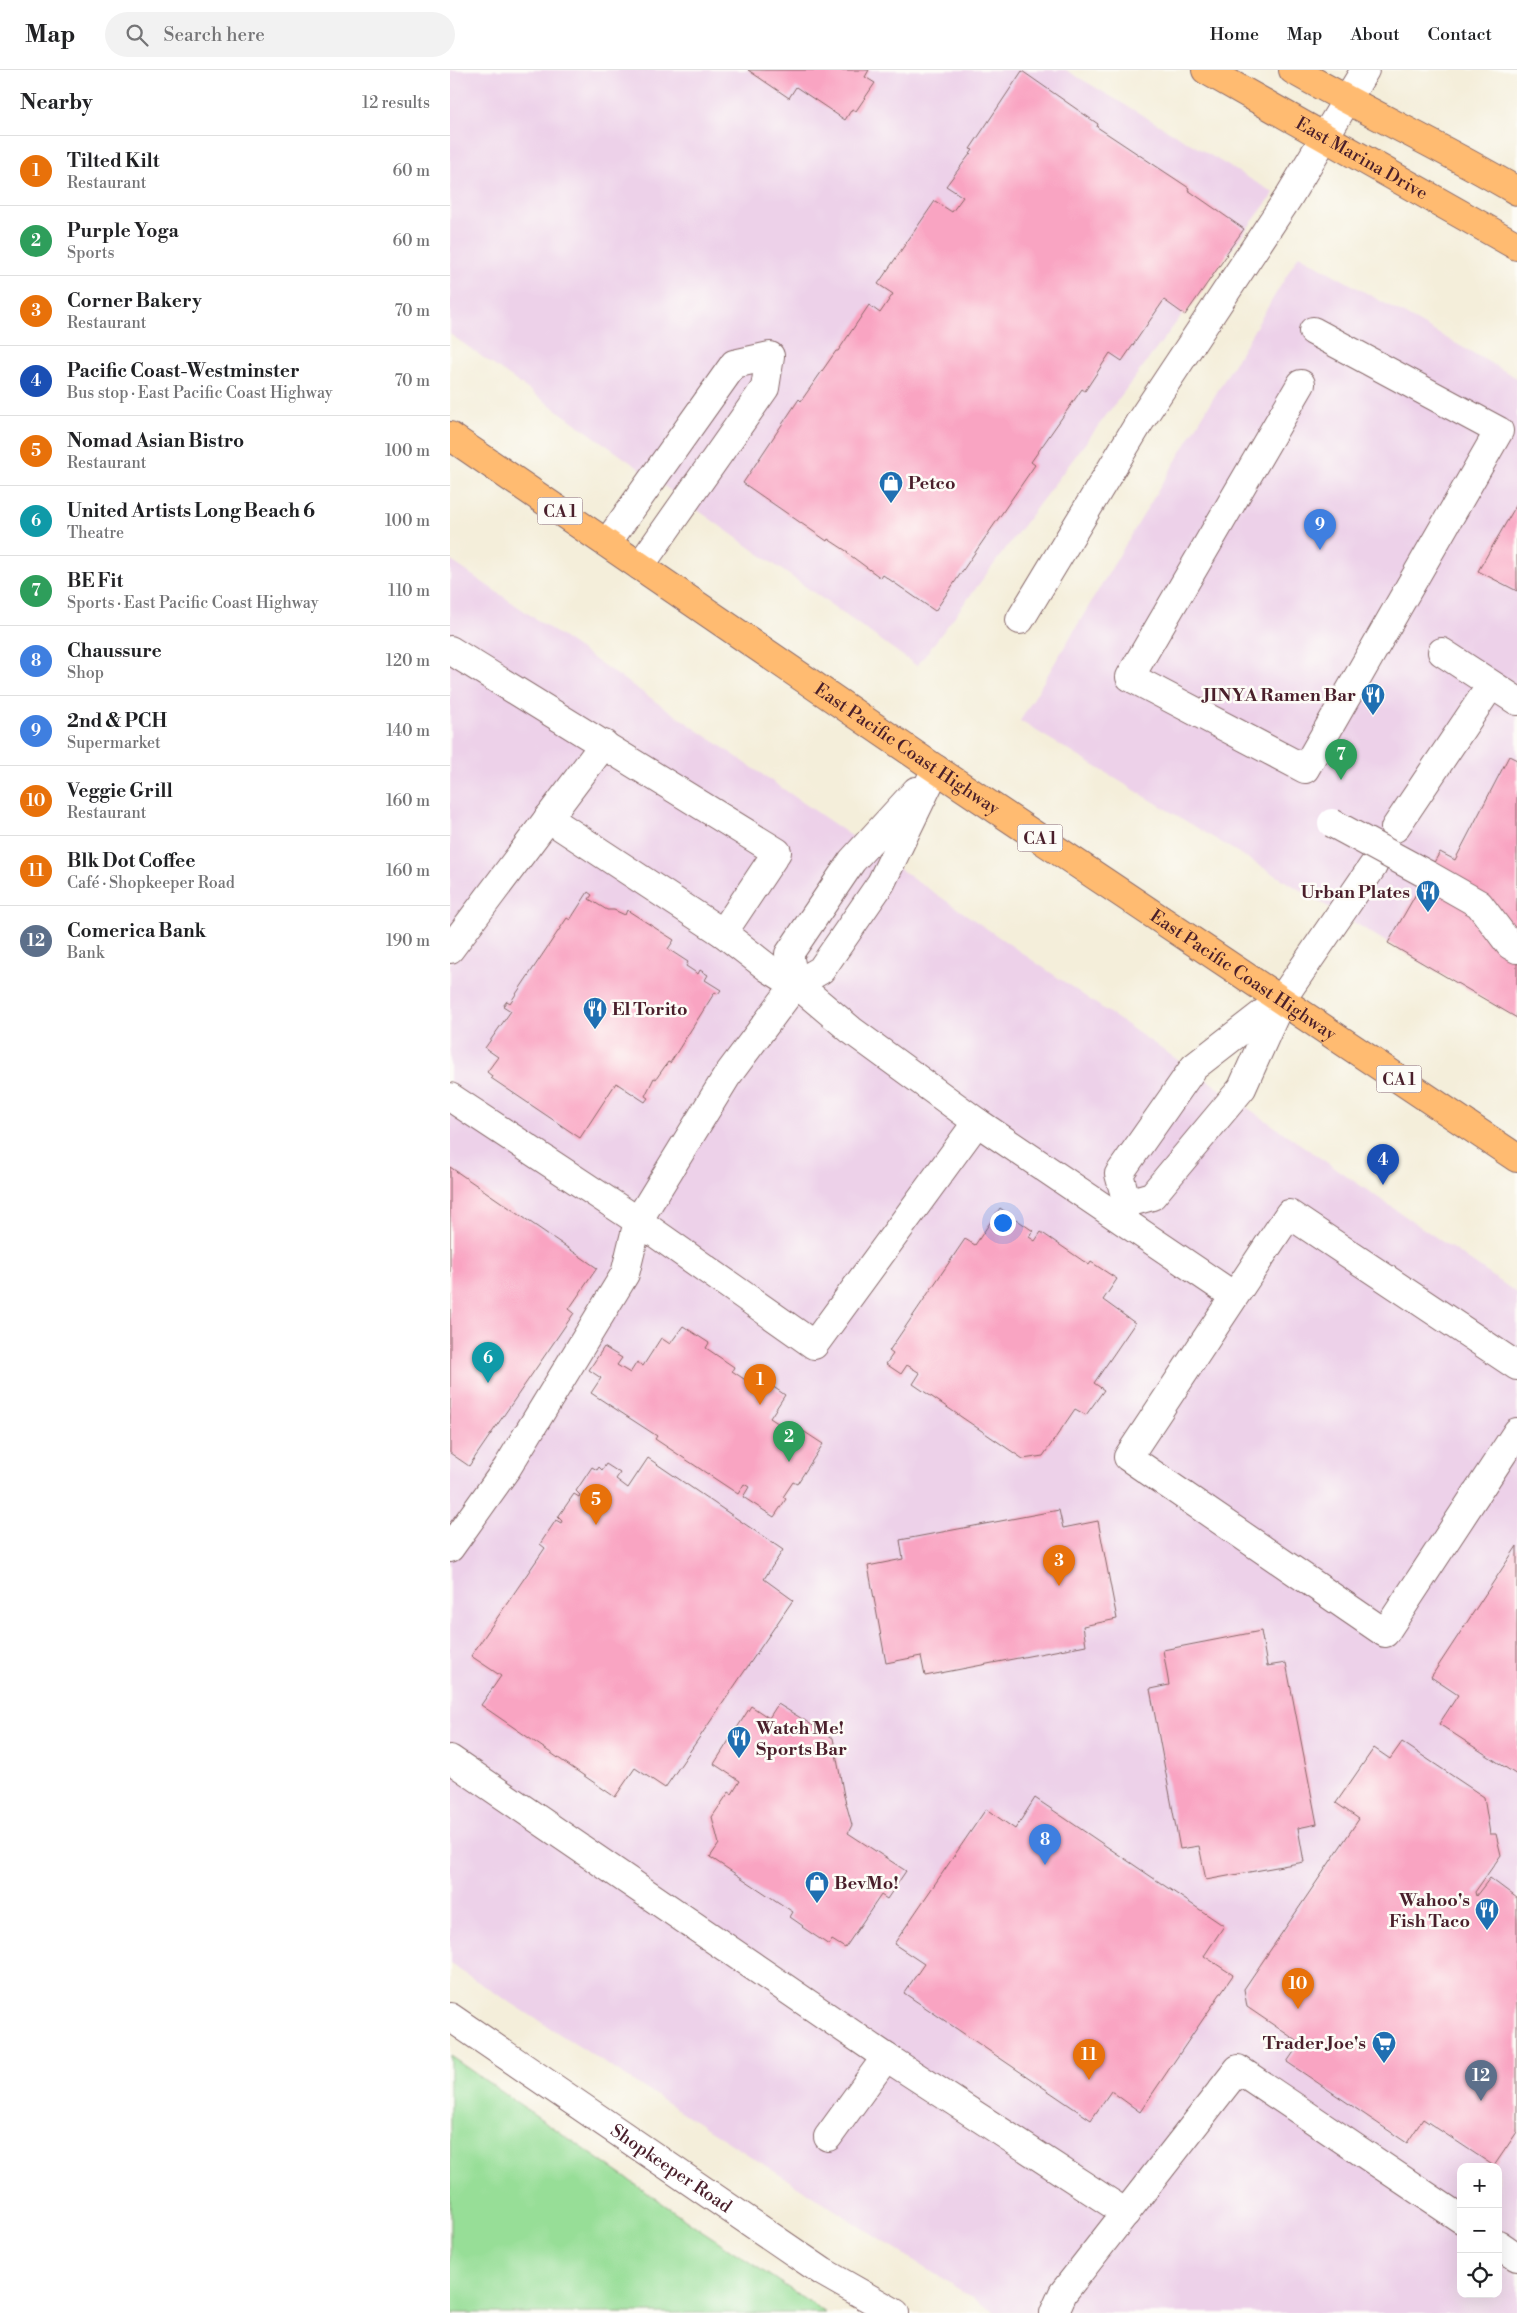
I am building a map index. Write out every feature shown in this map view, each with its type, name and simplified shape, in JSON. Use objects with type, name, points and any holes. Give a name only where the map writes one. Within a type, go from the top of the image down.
[{"type":"main road","name":"East Marina Drive","points":[[1206,70],[1517,246]]},
{"type":"main road","points":[[1293,70],[1476,166],[1517,190]]},
{"type":"main road","name":"East Pacific Coast Highway","points":[[450,436],[936,769],[1517,1158]]},
{"type":"street","points":[[1020,620],[1139,423],[1288,198],[1365,70]]},
{"type":"street","points":[[1301,384],[1130,677],[1305,769],[1499,431],[1314,331]]},
{"type":"street","points":[[607,543],[734,364],[770,356],[765,388],[640,566]]},
{"type":"street","points":[[450,650],[777,852],[723,933]]},
{"type":"street","points":[[1442,652],[1517,701]]},
{"type":"street","points":[[1395,828],[1491,685]]},
{"type":"street","points":[[450,949],[604,744]]},
{"type":"street","points":[[795,985],[789,954],[852,861],[936,769]]},
{"type":"street","points":[[453,1535],[507,1468],[625,1274],[638,1222],[727,1076],[795,985],[821,970],[881,884],[936,769]]},
{"type":"street","points":[[548,818],[723,933],[768,968],[795,985],[851,1030],[1041,1167],[1123,1209],[1234,1296]]},
{"type":"street","points":[[1332,823],[1479,904],[1510,945],[1517,949]]},
{"type":"street","points":[[1123,1209],[1152,1196],[1242,1088],[1282,999],[1372,866]]},
{"type":"street","points":[[1123,1209],[1119,1174],[1194,1067],[1282,999]]},
{"type":"street","points":[[450,1097],[638,1222],[814,1345],[977,1122]]},
{"type":"street","points":[[1517,1366],[1288,1214],[1128,1457],[1385,1633],[1517,1432]]},
{"type":"street","points":[[450,1759],[886,2057],[1126,2213]]},
{"type":"street","name":"Shopkeeper Road","points":[[450,2017],[823,2272],[895,2313]]},
{"type":"street","points":[[828,2137],[886,2057]]},
{"type":"street","points":[[1054,2313],[1063,2293],[1238,2069],[1457,2216]]},
{"type":"shaded area","points":[[450,70],[1066,70],[1274,193],[917,666],[450,334]]},
{"type":"shaded area","points":[[1299,255],[1517,378],[1517,1018],[1388,943],[1020,721]]},
{"type":"shaded area","points":[[450,560],[1517,1293],[1517,2313],[996,2313],[450,1964]]},
{"type":"green space","points":[[450,2056],[701,2230],[826,2313],[450,2313]]},
{"type":"building","points":[[748,70],[869,70],[865,77],[875,83],[856,111],[852,109],[845,120],[796,87],[789,98]]},
{"type":"building","points":[[1022,71],[1098,124],[1097,127],[1189,188],[1188,190],[1244,229],[1185,315],[1164,300],[1122,361],[1110,353],[1085,391],[1082,389],[1031,462],[1035,465],[935,611],[883,575],[881,578],[848,552],[828,539],[827,541],[743,483],[799,399],[801,401],[869,305],[880,313],[893,294],[878,284],[935,201],[952,212],[963,197],[946,186],[973,150],[970,149]]},
{"type":"building","points":[[1517,504],[1517,591],[1478,571]]},
{"type":"building","points":[[1509,756],[1517,760],[1517,1018],[1388,943],[1440,852],[1455,860]]},
{"type":"building","name":"El Torito","points":[[588,892],[592,895],[589,899],[607,910],[614,910],[625,915],[627,910],[674,940],[668,949],[688,962],[686,966],[698,974],[700,970],[708,975],[705,980],[721,990],[718,994],[715,992],[670,1063],[668,1062],[656,1079],[654,1078],[645,1096],[648,1098],[645,1102],[616,1083],[580,1138],[491,1078],[492,1076],[487,1072],[498,1057],[485,1048],[511,1011],[503,1006],[507,1001],[510,1003],[567,918],[570,920]]},
{"type":"building","points":[[450,1167],[597,1268],[569,1309],[574,1313],[469,1466],[450,1453]]},
{"type":"building","points":[[1000,1208],[1033,1231],[1029,1237],[1035,1241],[1041,1232],[1089,1265],[1091,1262],[1117,1279],[1103,1300],[1135,1323],[1094,1383],[1104,1390],[1086,1415],[1075,1409],[1043,1456],[1023,1459],[913,1384],[920,1373],[907,1365],[901,1374],[886,1364],[893,1354],[889,1351],[965,1239],[975,1245]]},
{"type":"building","points":[[683,1326],[709,1343],[706,1348],[734,1367],[732,1371],[753,1385],[759,1377],[785,1395],[770,1418],[793,1433],[797,1427],[823,1444],[797,1484],[793,1482],[783,1497],[786,1499],[774,1517],[743,1497],[749,1487],[744,1484],[738,1494],[655,1439],[657,1436],[591,1393],[601,1378],[589,1370],[604,1347],[622,1358],[617,1365],[630,1373],[637,1362],[643,1366],[661,1338],[670,1344]]},
{"type":"building","points":[[648,1458],[783,1550],[764,1579],[793,1600],[665,1788],[635,1768],[615,1797],[481,1705],[501,1676],[471,1656],[545,1548],[540,1544],[556,1520],[561,1523],[562,1521],[558,1517],[574,1494],[579,1497],[580,1495],[576,1491],[592,1467],[597,1470],[599,1467],[602,1470],[606,1464],[620,1473],[616,1479],[628,1488]]},
{"type":"building","points":[[1059,1510],[1063,1528],[1098,1521],[1117,1619],[1083,1626],[1086,1645],[925,1676],[921,1656],[886,1663],[868,1566],[903,1559],[900,1540]]},
{"type":"building","points":[[1517,1546],[1517,1775],[1439,1724],[1458,1695],[1431,1677]]},
{"type":"building","points":[[1261,1631],[1267,1666],[1286,1663],[1317,1824],[1298,1828],[1304,1862],[1206,1880],[1199,1846],[1180,1849],[1150,1689],[1169,1685],[1163,1650]]},
{"type":"building","points":[[778,1704],[833,1738],[844,1796],[852,1825],[848,1833],[906,1871],[887,1899],[881,1895],[845,1948],[832,1940],[829,1945],[802,1927],[790,1917],[793,1912],[710,1857],[719,1844],[712,1817],[729,1792],[732,1794],[740,1781],[714,1764],[751,1706],[769,1718]]},
{"type":"building","points":[[1402,1742],[1484,1797],[1490,1834],[1496,1834],[1501,1855],[1475,1892],[1476,1896],[1490,1878],[1517,1898],[1517,2132],[1496,2163],[1489,2163],[1423,2119],[1407,2143],[1287,2062],[1300,2043],[1247,2007],[1244,1989],[1359,1819],[1336,1803],[1374,1748],[1390,1759]]},
{"type":"building","points":[[1035,1798],[1224,1926],[1204,1956],[1233,1975],[1140,2112],[1111,2091],[1091,2120],[904,1993],[924,1964],[894,1944],[986,1809],[1015,1829]]},
{"type":"place","name":"Petco","points":[[891,504]]},
{"type":"place","name":"2nd & PCH","points":[[1320,550]]},
{"type":"place","name":"JINYA Ramen Bar","points":[[1373,716]]},
{"type":"place","name":"BE Fit","points":[[1341,780]]},
{"type":"place","name":"Urban Plates","points":[[1428,913]]},
{"type":"place","name":"El Torito","points":[[595,1030]]},
{"type":"place","name":"Pacific Coast-Westminster","points":[[1383,1185]]},
{"type":"place","name":"United Artists Long Beach 6","points":[[488,1383]]},
{"type":"place","name":"Tilted Kilt","points":[[760,1405]]},
{"type":"place","name":"Purple Yoga","points":[[789,1462]]},
{"type":"place","name":"Nomad Asian Bistro","points":[[596,1525]]},
{"type":"place","name":"Corner Bakery","points":[[1059,1586]]},
{"type":"place","name":"Watch Me! Sports Bar","points":[[739,1759]]},
{"type":"place","name":"Chaussure","points":[[1045,1865]]},
{"type":"place","name":"BevMo!","points":[[817,1904]]},
{"type":"place","name":"Wahoo's Fish Taco","points":[[1487,1931]]},
{"type":"place","name":"Veggie Grill","points":[[1298,2009]]},
{"type":"place","name":"Trader Joe's","points":[[1384,2064]]},
{"type":"place","name":"Blk Dot Coffee","points":[[1089,2080]]},
{"type":"place","name":"Comerica Bank","points":[[1481,2101]]}]
